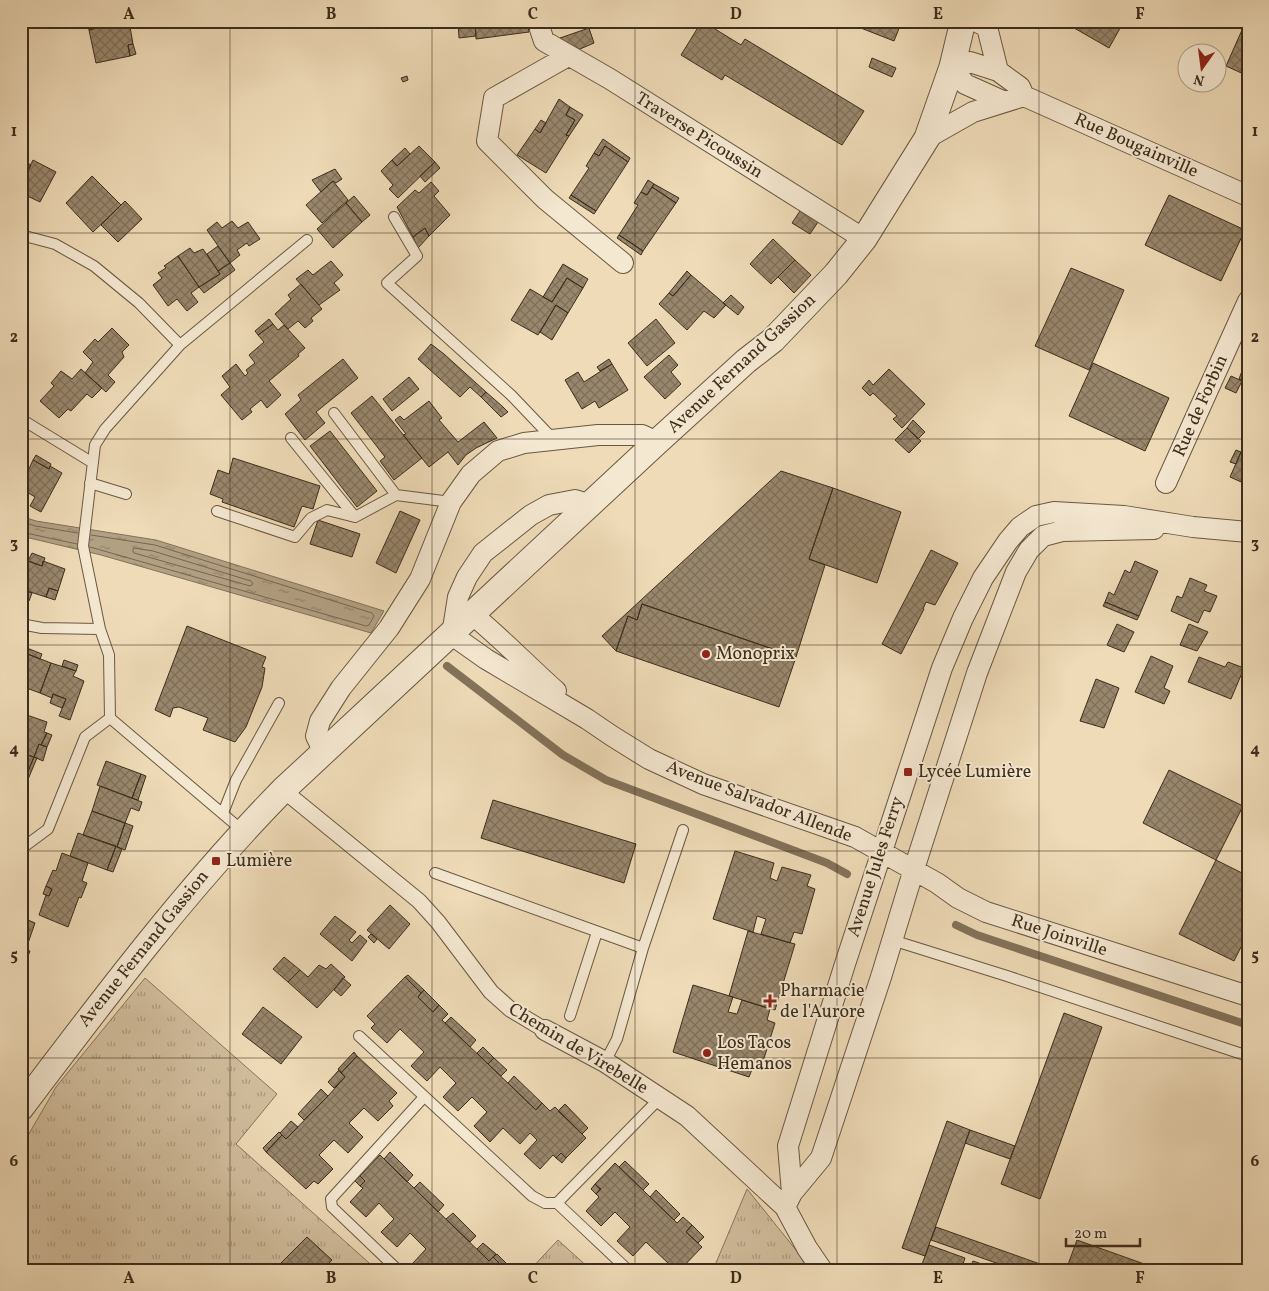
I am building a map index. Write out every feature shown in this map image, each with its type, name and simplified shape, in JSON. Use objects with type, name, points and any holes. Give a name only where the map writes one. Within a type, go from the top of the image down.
[{"type":"street","name":"Avenue Fernand Gassion","points":[[21,1108],[168,918],[216,861],[283,790],[452,635],[657,442],[746,361],[773,340],[836,274],[864,239],[927,138],[952,67],[963,21]]},
{"type":"street","points":[[975,21],[987,27],[998,72]]},
{"type":"street","name":"Traverse Picoussin","points":[[540,29],[544,40],[568,56],[610,79],[864,239]]},
{"type":"street","points":[[568,56],[494,98],[487,141],[546,199],[623,263]]},
{"type":"street","name":"Rue Bougainville","points":[[1014,99],[1020,87],[998,72],[970,62],[952,67],[965,84],[1014,99],[1248,196]]},
{"type":"street","points":[[927,138],[973,112],[1014,99]]},
{"type":"street","name":"Rue de Forbin","points":[[1166,483],[1248,301]]},
{"type":"street","points":[[324,752],[316,736],[320,721],[341,688],[389,628],[420,579],[451,502],[471,474],[498,451],[524,443],[598,435],[642,435],[657,442]]},
{"type":"street","points":[[452,635],[458,597],[467,577],[483,553],[531,515],[550,505],[575,500],[591,505]]},
{"type":"street","name":"Avenue Jules Ferry","points":[[788,1200],[788,1146],[881,852],[942,668],[963,618],[983,578],[1008,541],[1020,527],[1036,516],[1054,512],[1124,516],[1193,527],[1248,532]]},
{"type":"street","name":"Avenue Jules Ferry","points":[[788,1200],[821,1158],[977,673],[1016,572],[1029,550],[1043,536],[1062,532],[1193,527]]},
{"type":"street","name":"Avenue Salvador Allende","points":[[473,615],[587,718]]},
{"type":"street","name":"Avenue Salvador Allende","points":[[452,635],[509,674],[587,718],[649,759],[704,784],[854,837],[881,852]]},
{"type":"street","name":"Chemin de Virebelle","points":[[283,790],[419,900],[491,992],[510,1009],[605,1062],[659,1099],[688,1116],[788,1200],[807,1248],[822,1270]]},
{"type":"street","name":"Rue Joinville","points":[[881,852],[914,869],[958,898],[986,912],[1248,996]]},
{"type":"lane","points":[[394,217],[417,256],[387,283],[511,394],[553,440]]},
{"type":"lane","points":[[21,235],[55,244],[94,266],[139,303],[180,345]]},
{"type":"lane","points":[[243,831],[110,718],[109,655],[100,629],[83,546],[95,445],[106,429],[180,345],[308,240]]},
{"type":"lane","points":[[334,413],[396,495]]},
{"type":"lane","points":[[21,419],[93,463]]},
{"type":"lane","points":[[292,438],[356,517]]},
{"type":"lane","points":[[90,483],[126,494]]},
{"type":"lane","points":[[217,512],[295,537],[311,518],[327,510],[356,517],[396,495],[451,502]]},
{"type":"lane","points":[[21,624],[42,628],[100,629]]},
{"type":"lane","points":[[223,813],[236,780],[279,703]]},
{"type":"lane","points":[[21,849],[48,829],[85,737],[110,718]]},
{"type":"lane","points":[[605,1062],[617,1039],[643,948],[683,830]]},
{"type":"lane","points":[[435,873],[643,948]]},
{"type":"lane","points":[[570,1016],[597,932]]},
{"type":"lane","points":[[892,940],[1248,1056]]},
{"type":"lane","points":[[359,1036],[532,1196],[545,1203],[557,1203],[628,1270]]},
{"type":"lane","points":[[398,1270],[332,1207],[331,1199],[424,1097]]},
{"type":"lane","points":[[557,1203],[659,1099]]},
{"type":"green space","points":[[145,978],[277,1094],[236,1144],[377,1270],[21,1270],[21,1153],[26,1139],[56,1087]]},
{"type":"green space","points":[[747,1189],[796,1250],[809,1270],[713,1270]]},
{"type":"green space","points":[[558,1240],[591,1270],[530,1270]]},
{"type":"water","points":[[21,516],[36,521],[156,540],[384,611],[371,633],[101,555],[21,536]]},
{"type":"building","points":[[86,21],[104,21],[105,26],[89,30]]},
{"type":"building","points":[[129,21],[133,44],[128,45],[130,56],[96,63],[89,30]]},
{"type":"building","points":[[458,21],[475,21],[476,36],[459,38]]},
{"type":"building","points":[[475,21],[527,21],[529,32],[476,39]]},
{"type":"building","points":[[702,21],[741,45],[745,39],[864,111],[842,145],[725,75],[722,80],[681,55]]},
{"type":"building","points":[[843,21],[902,21],[894,41]]},
{"type":"building","points":[[1062,21],[1124,21],[1109,48]]},
{"type":"building","points":[[1246,21],[1248,21],[1248,76],[1226,66]]},
{"type":"building","points":[[589,28],[594,43],[573,52],[560,38]]},
{"type":"building","points":[[133,44],[136,54],[130,56],[128,45]]},
{"type":"building","points":[[872,58],[896,68],[892,77],[869,67]]},
{"type":"building","points":[[407,76],[408,80],[403,82],[401,78]]},
{"type":"building","points":[[559,99],[570,107],[566,115],[575,120],[566,135],[569,136],[546,173],[517,155],[535,129],[540,133]]},
{"type":"building","points":[[570,107],[583,115],[569,136],[566,135],[575,120],[566,115]]},
{"type":"building","points":[[541,120],[546,123],[540,133],[535,129]]},
{"type":"building","points":[[603,139],[630,158],[628,162],[605,146],[599,156],[594,153]]},
{"type":"building","points":[[419,146],[435,162],[398,198],[389,189],[393,185],[381,171],[392,160],[397,166]]},
{"type":"building","points":[[605,146],[628,162],[596,211],[571,195],[589,168],[586,166],[594,153],[599,156]]},
{"type":"building","points":[[405,148],[410,154],[397,166],[392,160]]},
{"type":"building","points":[[21,160],[31,165],[21,184]]},
{"type":"building","points":[[33,160],[56,172],[40,202],[21,193],[21,184]]},
{"type":"building","points":[[435,162],[440,168],[425,182],[420,176]]},
{"type":"building","points":[[335,169],[342,179],[336,183],[333,181],[321,192],[312,180]]},
{"type":"building","points":[[92,176],[121,205],[93,232],[66,203]]},
{"type":"building","points":[[648,180],[654,184],[647,195],[641,192]]},
{"type":"building","points":[[333,181],[348,200],[322,223],[306,205]]},
{"type":"building","points":[[431,182],[439,191],[434,196],[450,215],[429,236],[425,228],[413,237],[397,207],[415,190],[419,193]]},
{"type":"building","points":[[654,184],[679,198],[676,203],[652,187]]},
{"type":"building","points":[[652,187],[676,203],[643,251],[619,235],[638,205],[634,203],[641,192],[647,195]]},
{"type":"building","points":[[571,195],[596,211],[594,214],[569,198]]},
{"type":"building","points":[[1169,195],[1245,230],[1221,281],[1145,245]]},
{"type":"building","points":[[354,196],[370,215],[362,222],[346,203]]},
{"type":"building","points":[[125,201],[142,219],[118,242],[101,225]]},
{"type":"building","points":[[346,203],[362,222],[333,248],[317,229]]},
{"type":"building","points":[[800,211],[818,222],[810,234],[792,223]]},
{"type":"building","points":[[232,221],[238,228],[248,222],[260,239],[249,246],[247,243],[237,250],[240,255],[230,263],[207,230],[217,222],[222,228]]},
{"type":"building","points":[[425,228],[429,236],[418,248],[413,237]]},
{"type":"building","points":[[619,235],[643,251],[641,255],[617,238]]},
{"type":"building","points":[[773,239],[795,260],[771,284],[750,264]]},
{"type":"building","points":[[218,246],[230,263],[218,271],[207,254]]},
{"type":"building","points":[[190,248],[194,253],[203,249],[220,274],[199,287],[178,256]]},
{"type":"building","points":[[178,256],[199,287],[191,293],[198,302],[187,311],[177,299],[168,306],[153,285],[162,278],[158,273],[166,268],[164,266]]},
{"type":"building","points":[[795,260],[811,275],[794,293],[778,277]]},
{"type":"building","points":[[331,261],[343,275],[334,283],[340,290],[319,305],[296,279],[308,270],[313,275]]},
{"type":"building","points":[[230,263],[235,270],[204,293],[199,287],[220,274],[218,271]]},
{"type":"building","points":[[563,264],[588,279],[583,288],[567,278],[552,302],[543,297]]},
{"type":"building","points":[[1071,268],[1124,290],[1089,370],[1035,346]]},
{"type":"building","points":[[687,271],[691,275],[673,296],[669,293]]},
{"type":"building","points":[[691,275],[726,305],[714,318],[704,311],[687,330],[659,304],[669,293],[673,296]]},
{"type":"building","points":[[567,278],[583,288],[568,313],[556,305],[538,335],[511,320],[530,289],[552,302]]},
{"type":"building","points":[[301,284],[322,309],[311,318],[313,321],[305,328],[298,321],[288,329],[275,314],[291,299],[288,295]]},
{"type":"building","points":[[731,295],[744,307],[738,315],[723,303]]},
{"type":"building","points":[[556,305],[568,313],[552,340],[540,332]]},
{"type":"building","points":[[269,319],[273,324],[258,335],[255,331]]},
{"type":"building","points":[[656,319],[675,343],[647,366],[628,343]]},
{"type":"building","points":[[273,324],[278,330],[284,325],[305,348],[298,354],[299,356],[269,381],[281,395],[267,408],[261,400],[250,409],[252,412],[242,420],[221,395],[230,387],[222,376],[236,364],[245,376],[248,373],[246,370],[255,363],[249,355],[264,342],[258,335]]},
{"type":"building","points":[[112,328],[129,345],[122,352],[124,357],[108,375],[115,382],[106,392],[85,373],[93,362],[83,352],[95,339],[98,342]]},
{"type":"building","points":[[431,344],[486,392],[481,397],[470,387],[460,397],[418,359]]},
{"type":"building","points":[[669,355],[678,365],[671,372],[681,384],[665,399],[644,377]]},
{"type":"building","points":[[343,359],[358,378],[316,412],[325,423],[305,440],[285,414],[301,400],[298,395]]},
{"type":"building","points":[[609,359],[612,364],[600,371],[597,367]]},
{"type":"building","points":[[1093,363],[1169,398],[1145,451],[1069,416]]},
{"type":"building","points":[[612,364],[628,390],[599,408],[595,401],[582,409],[565,380],[578,372],[584,382]]},
{"type":"building","points":[[81,369],[102,388],[92,398],[87,394],[71,411],[68,409],[59,418],[40,401],[54,386],[51,383],[61,371],[72,379]]},
{"type":"building","points":[[889,369],[925,404],[902,428],[893,419],[897,416],[873,393],[870,396],[862,388],[869,380],[873,385]]},
{"type":"building","points":[[1242,371],[1248,373],[1248,383],[1239,379]]},
{"type":"building","points":[[1231,376],[1242,381],[1236,393],[1225,388]]},
{"type":"building","points":[[409,377],[419,389],[392,411],[383,399]]},
{"type":"building","points":[[486,392],[508,412],[501,417],[481,397]]},
{"type":"building","points":[[372,396],[422,458],[394,480],[380,461],[385,457],[351,413]]},
{"type":"building","points":[[429,401],[442,418],[439,420],[458,442],[484,422],[497,438],[476,448],[466,455],[458,465],[448,452],[429,467],[403,435],[406,434],[395,420],[400,416],[404,420]]},
{"type":"building","points":[[913,420],[925,432],[918,439],[907,428]]},
{"type":"building","points":[[907,428],[921,441],[909,453],[895,440]]},
{"type":"building","points":[[330,431],[377,491],[357,507],[310,446]]},
{"type":"building","points":[[1246,431],[1248,432],[1248,444],[1242,442]]},
{"type":"building","points":[[1248,447],[1248,485],[1230,477],[1241,452],[1245,454]]},
{"type":"building","points":[[1236,450],[1241,452],[1236,464],[1230,462]]},
{"type":"building","points":[[36,455],[51,464],[49,469],[33,460]]},
{"type":"building","points":[[233,458],[320,486],[313,509],[302,506],[294,527],[222,502],[223,499],[210,494],[218,470],[229,474]]},
{"type":"building","points":[[33,460],[49,469],[50,466],[62,473],[41,512],[30,506],[35,497],[22,489],[21,491],[21,467],[28,471]]},
{"type":"building","points":[[781,471],[833,488],[809,559],[825,565],[796,657],[642,604],[637,620],[628,616],[616,651],[602,636]]},
{"type":"building","points":[[833,488],[901,512],[877,583],[809,559]]},
{"type":"building","points":[[400,511],[420,520],[396,573],[376,563]]},
{"type":"building","points":[[318,520],[360,534],[352,557],[310,544]]},
{"type":"building","points":[[931,550],[958,563],[935,605],[926,602],[901,654],[882,644]]},
{"type":"building","points":[[32,553],[45,558],[42,566],[28,561]]},
{"type":"building","points":[[21,557],[28,559],[21,580]]},
{"type":"building","points":[[28,561],[42,566],[43,561],[65,569],[58,591],[49,588],[46,597],[21,589],[21,580]]},
{"type":"building","points":[[1135,561],[1158,571],[1139,616],[1105,602],[1109,592],[1114,595],[1125,570],[1130,573]]},
{"type":"building","points":[[1190,578],[1207,585],[1204,591],[1217,596],[1210,612],[1204,610],[1198,623],[1171,611],[1177,596],[1182,598]]},
{"type":"building","points":[[49,588],[58,591],[55,600],[46,597]]},
{"type":"building","points":[[21,589],[32,593],[29,601],[21,598]]},
{"type":"building","points":[[1105,602],[1139,616],[1137,620],[1103,606]]},
{"type":"building","name":"Monoprix","points":[[642,604],[796,657],[779,707],[616,651],[628,616],[637,620]]},
{"type":"building","points":[[1117,624],[1134,632],[1124,652],[1107,645]]},
{"type":"building","points":[[1189,624],[1208,632],[1197,651],[1180,645]]},
{"type":"building","points":[[187,626],[266,657],[262,667],[265,668],[262,687],[246,727],[235,742],[203,730],[208,718],[179,707],[173,708],[170,717],[155,710]]},
{"type":"building","points":[[27,648],[42,654],[40,659],[25,653]]},
{"type":"building","points":[[25,653],[51,663],[40,693],[21,686],[21,655],[24,656]]},
{"type":"building","points":[[1151,656],[1173,666],[1164,688],[1170,691],[1164,704],[1135,692]]},
{"type":"building","points":[[1199,657],[1225,667],[1228,662],[1244,668],[1231,699],[1188,682]]},
{"type":"building","points":[[64,660],[78,665],[76,671],[62,666]]},
{"type":"building","points":[[51,663],[76,671],[73,676],[84,681],[70,720],[59,716],[66,699],[53,694],[52,698],[40,693]]},
{"type":"building","points":[[1096,679],[1119,688],[1104,728],[1080,721]]},
{"type":"building","points":[[53,694],[66,699],[62,708],[50,703]]},
{"type":"building","points":[[21,713],[47,722],[44,732],[47,733],[41,745],[39,744],[34,757],[21,753]]},
{"type":"building","points":[[47,733],[52,735],[47,747],[41,745]]},
{"type":"building","points":[[39,744],[47,747],[43,761],[34,757]]},
{"type":"building","points":[[21,753],[34,757],[26,776],[29,777],[23,793],[21,793]]},
{"type":"building","points":[[34,757],[37,758],[29,777],[26,776]]},
{"type":"building","points":[[106,761],[141,774],[132,798],[97,785]]},
{"type":"building","points":[[1169,770],[1243,806],[1216,860],[1143,823]]},
{"type":"building","points":[[141,774],[146,776],[138,800],[132,798]]},
{"type":"building","points":[[100,786],[142,802],[139,811],[131,808],[125,823],[92,811]]},
{"type":"building","points":[[493,800],[636,844],[624,883],[481,838]]},
{"type":"building","points":[[92,811],[125,823],[117,847],[83,835]]},
{"type":"building","points":[[125,823],[133,826],[125,850],[117,847]]},
{"type":"building","points":[[78,833],[116,846],[107,870],[70,856]]},
{"type":"building","points":[[116,846],[122,849],[113,872],[107,870]]},
{"type":"building","points":[[735,851],[774,863],[770,878],[777,881],[782,867],[811,875],[807,886],[815,889],[802,934],[794,932],[790,943],[761,934],[766,919],[757,916],[753,932],[713,919]]},
{"type":"building","points":[[62,853],[88,863],[82,881],[87,883],[81,898],[79,897],[68,927],[39,915],[46,895],[49,896],[52,889],[46,886],[53,870],[56,871]]},
{"type":"building","points":[[1216,860],[1248,876],[1248,933],[1234,961],[1179,934]]},
{"type":"building","points":[[46,886],[52,889],[49,896],[43,894]]},
{"type":"building","points":[[390,905],[410,924],[389,949],[367,930]]},
{"type":"building","points":[[335,916],[356,932],[349,940],[352,943],[360,935],[367,941],[352,961],[320,934]]},
{"type":"building","points":[[21,918],[28,920],[21,937]]},
{"type":"building","points":[[28,920],[35,923],[26,949],[21,948],[21,937]]},
{"type":"building","points":[[748,931],[795,944],[775,1010],[729,996]]},
{"type":"building","points":[[371,934],[377,939],[374,943],[368,937]]},
{"type":"building","points":[[21,948],[30,951],[21,974]]},
{"type":"building","points":[[284,957],[300,970],[288,982],[273,969]]},
{"type":"building","points":[[331,964],[345,977],[317,1008],[288,982],[300,970],[308,977],[319,965],[326,969]]},
{"type":"building","points":[[408,975],[424,990],[421,993],[405,977]]},
{"type":"building","points":[[405,977],[421,993],[418,997],[433,1012],[439,1005],[448,1014],[442,1020],[536,1110],[542,1103],[550,1111],[555,1107],[586,1138],[566,1158],[561,1153],[556,1158],[553,1155],[540,1169],[524,1154],[537,1140],[530,1133],[520,1144],[503,1128],[490,1142],[474,1126],[487,1112],[472,1097],[458,1111],[443,1097],[456,1083],[440,1067],[427,1081],[411,1066],[424,1052],[400,1029],[387,1043],[371,1028],[375,1024],[367,1016]]},
{"type":"building","points":[[343,978],[351,985],[341,996],[334,990]]},
{"type":"building","points":[[693,985],[733,997],[728,1012],[737,1014],[742,1000],[770,1009],[767,1020],[775,1023],[761,1068],[753,1067],[749,1077],[673,1052]]},
{"type":"building","points":[[424,990],[439,1005],[433,1012],[418,997]]},
{"type":"building","points":[[263,1007],[302,1037],[281,1064],[242,1034]]},
{"type":"building","points":[[1064,1013],[1102,1027],[1040,1199],[1001,1184]]},
{"type":"building","points":[[451,1017],[476,1040],[470,1047],[445,1023]]},
{"type":"building","points":[[483,1047],[494,1058],[488,1064],[477,1053]]},
{"type":"building","points":[[354,1052],[357,1056],[341,1073],[338,1069]]},
{"type":"building","points":[[357,1056],[397,1093],[389,1101],[393,1106],[378,1121],[364,1108],[349,1123],[363,1137],[348,1153],[334,1140],[319,1155],[333,1169],[318,1184],[314,1181],[306,1189],[266,1152],[282,1135],[286,1139],[328,1096],[345,1077],[341,1073]]},
{"type":"building","points":[[494,1058],[507,1070],[501,1076],[488,1064]]},
{"type":"building","points":[[339,1070],[345,1077],[334,1088],[328,1082]]},
{"type":"building","points":[[514,1076],[542,1103],[536,1110],[508,1083]]},
{"type":"building","points":[[321,1089],[328,1096],[304,1120],[298,1114]]},
{"type":"building","points":[[565,1104],[588,1128],[582,1134],[558,1111]]},
{"type":"building","points":[[291,1121],[298,1127],[286,1139],[280,1133]]},
{"type":"building","points":[[947,1121],[970,1130],[925,1256],[902,1248]]},
{"type":"building","points":[[970,1130],[1015,1146],[1010,1159],[965,1143]]},
{"type":"building","points":[[279,1132],[282,1135],[266,1152],[263,1148]]},
{"type":"building","points":[[390,1152],[413,1175],[407,1182],[384,1159]]},
{"type":"building","points":[[561,1153],[566,1158],[562,1163],[556,1158]]},
{"type":"building","points":[[380,1155],[489,1261],[493,1257],[506,1270],[448,1270],[442,1263],[436,1270],[420,1270],[413,1263],[426,1249],[410,1233],[397,1247],[381,1232],[394,1219],[379,1203],[366,1217],[350,1202],[363,1188],[360,1186],[365,1181],[360,1176]]},
{"type":"building","points":[[625,1161],[649,1184],[643,1190],[619,1167]]},
{"type":"building","points":[[615,1163],[677,1223],[683,1217],[692,1225],[686,1232],[702,1247],[680,1270],[665,1270],[670,1265],[646,1242],[633,1256],[617,1241],[630,1227],[615,1212],[601,1226],[586,1211],[599,1197],[596,1194],[601,1189],[595,1184]]},
{"type":"building","points":[[360,1176],[365,1181],[360,1186],[355,1181]]},
{"type":"building","points":[[420,1182],[444,1205],[438,1212],[414,1188]]},
{"type":"building","points":[[595,1184],[600,1189],[596,1194],[591,1189]]},
{"type":"building","points":[[656,1190],[680,1214],[674,1220],[650,1197]]},
{"type":"building","points":[[453,1213],[476,1236],[470,1242],[446,1219]]},
{"type":"building","points":[[692,1225],[704,1237],[698,1243],[686,1232]]},
{"type":"building","points":[[936,1227],[1057,1270],[1016,1270],[931,1240]]},
{"type":"building","points":[[307,1237],[332,1260],[322,1270],[284,1270],[279,1265]]},
{"type":"building","points":[[1077,1240],[1161,1270],[1066,1270]]},
{"type":"building","points":[[483,1243],[496,1254],[489,1261],[477,1249]]},
{"type":"building","points":[[929,1245],[965,1258],[961,1270],[920,1270]]},
{"type":"building","points":[[497,1254],[511,1270],[506,1270],[493,1257]]},
{"type":"building","points":[[973,1261],[999,1270],[969,1270]]},
{"type":"waterway","points":[[447,666],[563,755],[606,780],[827,863],[847,874]]},
{"type":"waterway","points":[[956,925],[977,935],[1248,1025]]},
{"type":"place","name":"Monoprix","points":[[706,654]]},
{"type":"place","name":"Lycée Lumière","points":[[908,772]]},
{"type":"place","name":"Lumière","points":[[216,861]]},
{"type":"place","name":"Pharmacie de l'Aurore","points":[[770,1001]]},
{"type":"place","name":"Los Tacos Hemanos","points":[[707,1053]]}]
